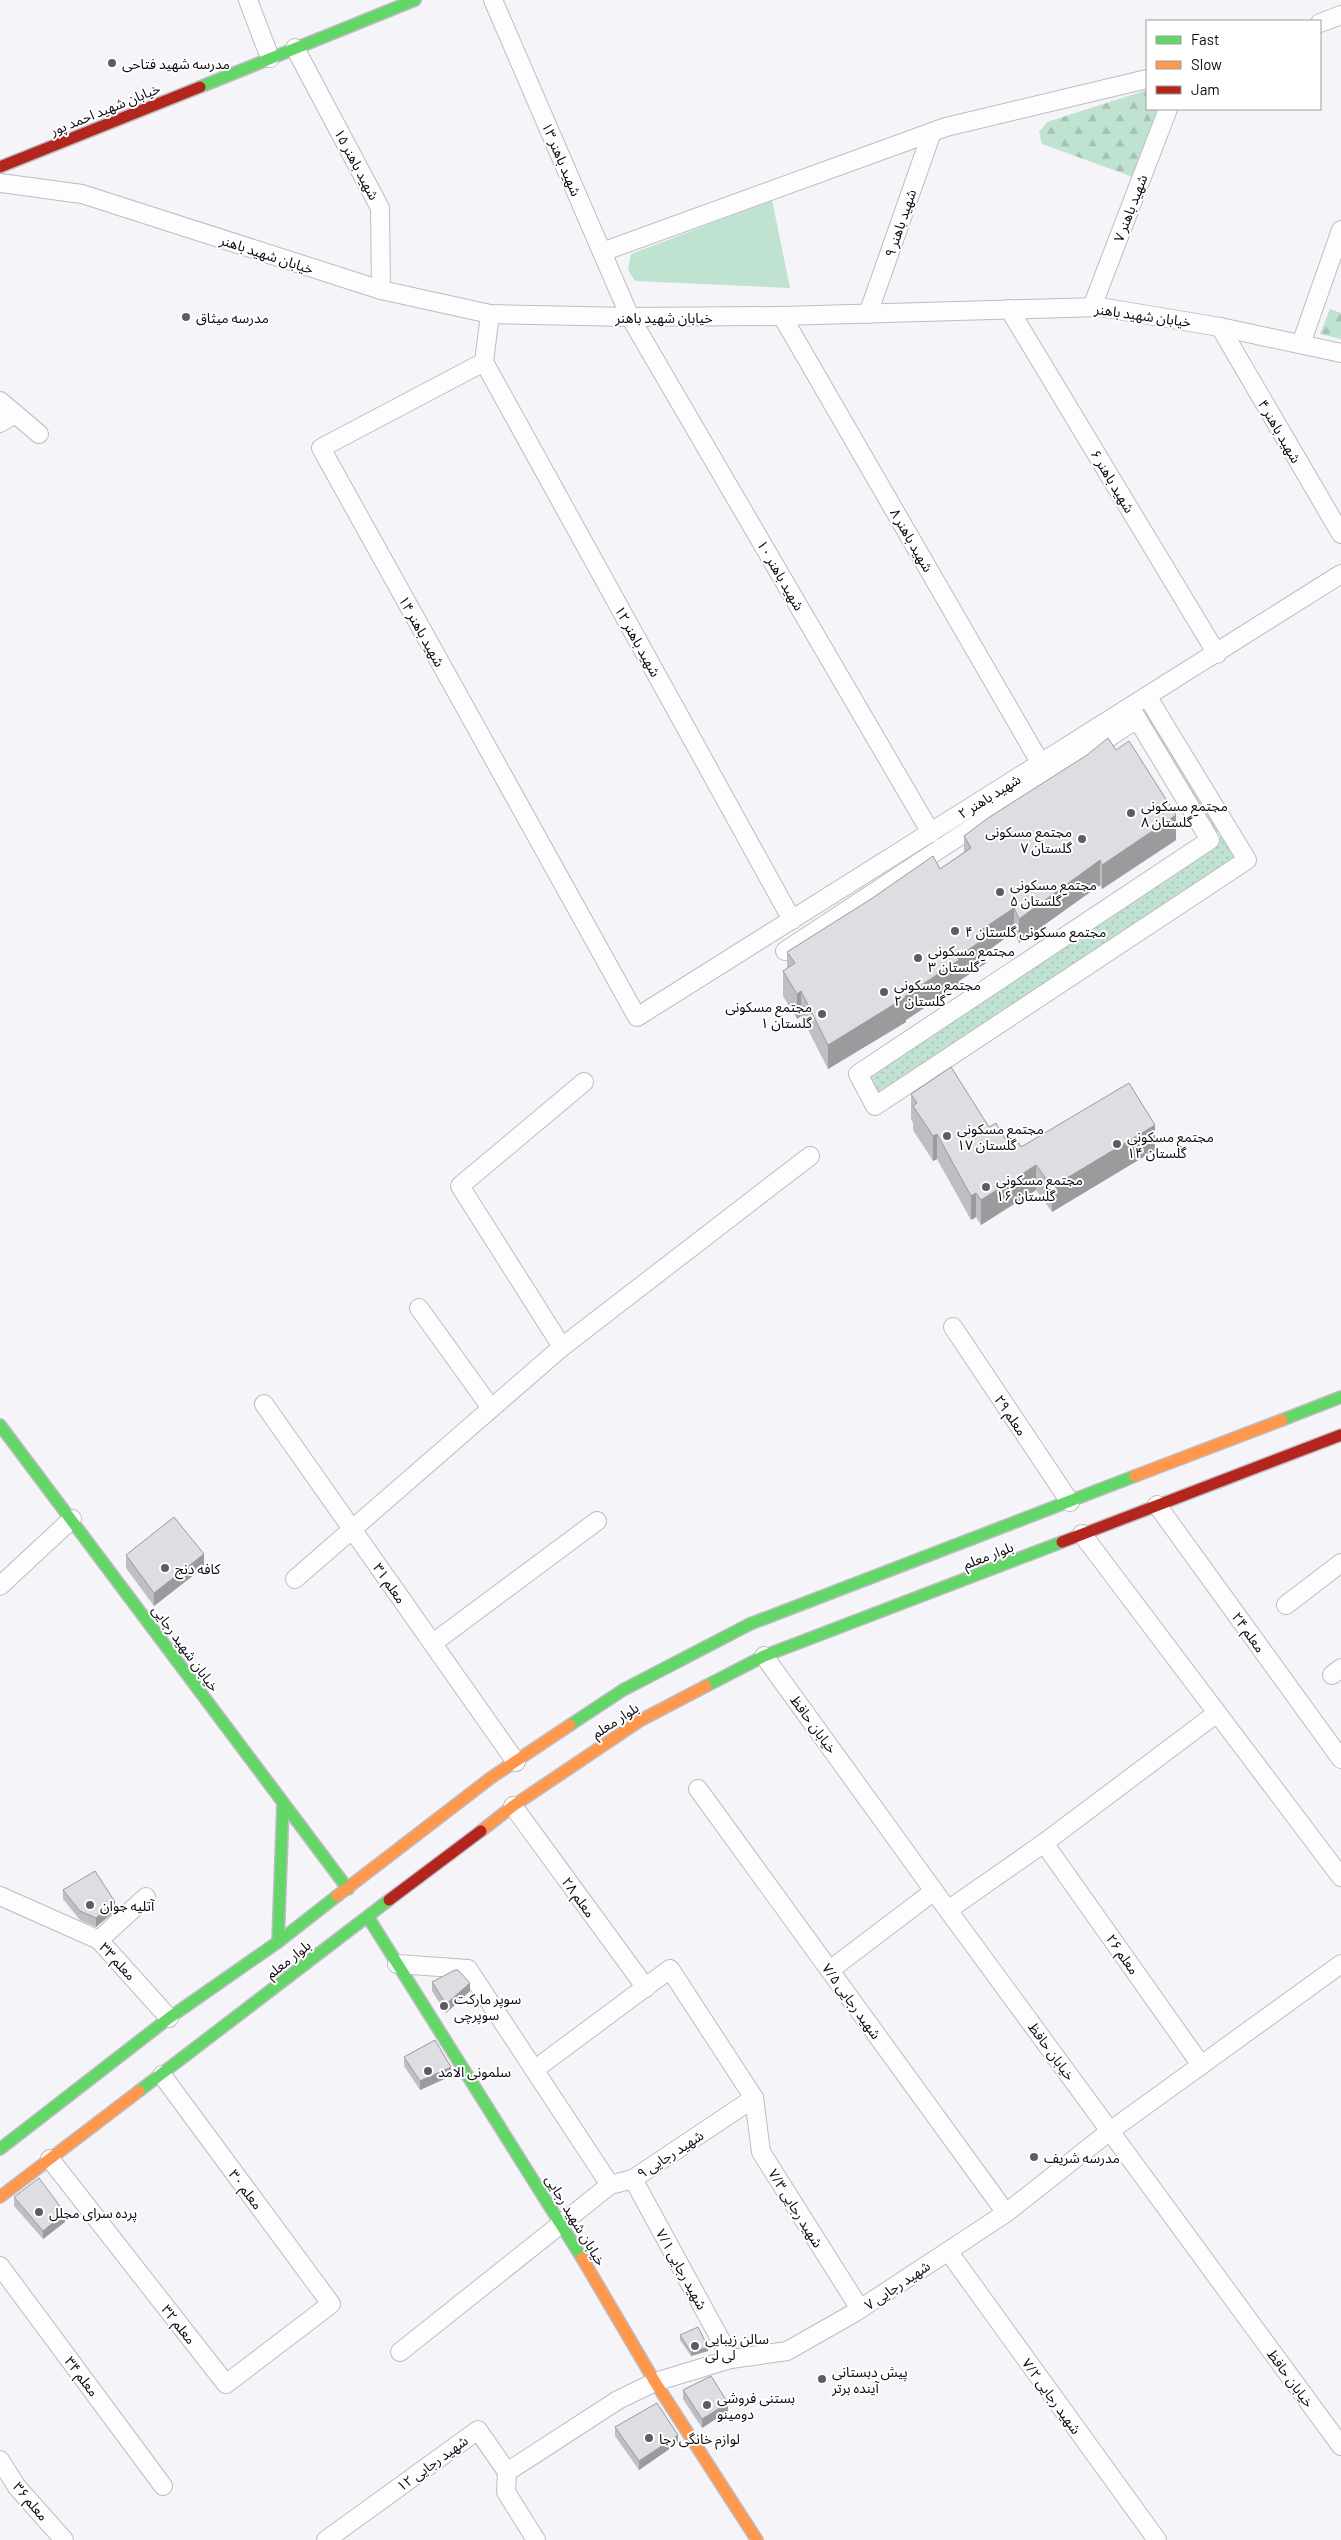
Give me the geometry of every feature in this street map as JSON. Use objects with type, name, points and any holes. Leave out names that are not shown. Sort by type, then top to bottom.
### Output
[{"type":"main road","name":"خیابان شهید احمد پور","points":[[0,166],[415,0]]},
{"type":"main road","name":"بلوار معلم","points":[[0,2149],[169,2018],[350,1892],[516,1762],[623,1690],[750,1624],[1070,1502],[1248,1438],[1341,1397]]},
{"type":"main road","name":"خیابان شهید رجایی","points":[[0,1425],[72,1519],[282,1804],[350,1892]]},
{"type":"main road","name":"بلوار معلم","points":[[0,2197],[162,2075],[365,1913],[513,1806],[641,1720],[764,1656],[1157,1505],[1258,1461],[1341,1434]]},
{"type":"main road","points":[[278,1942],[282,1804]]},
{"type":"main road","name":"خیابان شهید رجایی","points":[[365,1913],[560,2222],[655,2382],[757,2540]]},
{"type":"street","points":[[248,0],[270,58]]},
{"type":"street","name":"شهید باهنر ۱۳","points":[[493,0],[630,317]]},
{"type":"street","points":[[1321,23],[1341,15]]},
{"type":"street","name":"شهید باهنر ۱۵","points":[[295,48],[380,208],[380,290]]},
{"type":"street","points":[[602,252],[932,132],[1146,79]]},
{"type":"street","name":"شهید باهنر ۷","points":[[1092,307],[1168,110]]},
{"type":"street","name":"شهید باهنر ۹","points":[[868,314],[932,132]]},
{"type":"street","name":"خیابان شهید باهنر","points":[[0,183],[82,194],[380,290],[490,314],[630,317],[782,316],[1092,307],[1220,327],[1341,353]]},
{"type":"street","points":[[1300,344],[1341,230]]},
{"type":"street","name":"شهید باهنر ۶","points":[[1009,309],[1216,654]]},
{"type":"street","points":[[484,362],[490,314]]},
{"type":"street","name":"شهید باهنر ۸","points":[[782,316],[1042,764]]},
{"type":"street","name":"شهید باهنر ۱۰","points":[[630,317],[931,833]]},
{"type":"street","name":"شهید باهنر ۴","points":[[1220,327],[1341,534]]},
{"type":"street","name":"شهید باهنر ۱۲","points":[[484,362],[792,920]]},
{"type":"street","name":"شهید باهنر ۱۴","points":[[484,362],[321,448],[636,1017]]},
{"type":"street","points":[[0,401],[40,434]]},
{"type":"street","points":[[0,423],[15,414]]},
{"type":"street","name":"شهید باهنر ۲","points":[[636,1017],[1042,764],[1133,713],[1147,696],[1341,574]]},
{"type":"street","points":[[1147,696],[1248,860],[875,1106],[858,1074],[1228,828]]},
{"type":"street","points":[[785,951],[1133,713],[1210,840]]},
{"type":"street","points":[[562,1347],[460,1186],[584,1082]]},
{"type":"street","points":[[295,1578],[562,1347],[810,1156]]},
{"type":"street","points":[[419,1308],[491,1408]]},
{"type":"street","name":"معلم ۲۹","points":[[953,1327],[1070,1502]]},
{"type":"street","name":"معلم ۳۱","points":[[264,1404],[516,1762]]},
{"type":"street","name":"معلم ۲۴","points":[[1157,1505],[1341,1759]]},
{"type":"street","points":[[0,1586],[72,1519]]},
{"type":"street","points":[[433,1643],[597,1521]]},
{"type":"street","points":[[1082,1534],[1341,1877]]},
{"type":"street","points":[[1286,1604],[1341,1563]]},
{"type":"street","name":"خیابان حافظ","points":[[764,1656],[1341,2446]]},
{"type":"street","points":[[948,1910],[1044,1843],[1217,1713]]},
{"type":"street","name":"شهید رجایی ۷/۵","points":[[698,1789],[1006,2212]]},
{"type":"street","name":"معلم ۲۸","points":[[513,1806],[646,1988]]},
{"type":"street","name":"معلم ۲۶","points":[[1044,1843],[1201,2065]]},
{"type":"street","points":[[830,1970],[934,1891]]},
{"type":"street","name":"معلم ۳۳","points":[[0,1896],[99,1940],[169,2018]]},
{"type":"street","points":[[99,1940],[146,1897]]},
{"type":"street","points":[[397,1964],[468,1969],[610,2185]]},
{"type":"street","name":"شهید رجایی ۷","points":[[655,2382],[731,2359],[786,2351],[860,2309],[1006,2212],[1110,2131],[1341,1964]]},
{"type":"street","points":[[534,2070],[670,1969],[754,2098]]},
{"type":"street","name":"معلم ۳۰","points":[[162,2075],[331,2304]]},
{"type":"street","name":"شهید رجایی ۹","points":[[400,2352],[560,2222],[610,2185],[632,2179],[754,2098]]},
{"type":"street","name":"شهید رجایی ۷/۳","points":[[754,2098],[761,2152],[860,2309]]},
{"type":"street","name":"معلم ۳۲","points":[[50,2159],[226,2384],[331,2304]]},
{"type":"street","name":"شهید رجایی ۷/۱","points":[[632,2179],[731,2359]]},
{"type":"street","name":"شهید رجایی ۷/۲","points":[[948,2251],[1157,2540]]},
{"type":"street","name":"معلم ۳۴","points":[[0,2266],[163,2486]]},
{"type":"street","points":[[536,2540],[506,2492],[507,2472],[618,2400],[655,2382]]},
{"type":"street","name":"شهید رجایی ۱۲","points":[[326,2540],[478,2430],[507,2472]]},
{"type":"street","name":"معلم ۳۶","points":[[0,2460],[17,2488],[64,2540]]},
{"type":"green space","points":[[1146,90],[1146,110],[1158,110],[1133,177],[1042,144],[1039,132],[1047,122]]},
{"type":"green space","points":[[772,200],[790,288],[635,281],[628,270],[631,254]]},
{"type":"green space","points":[[1330,309],[1341,313],[1341,339],[1320,334]]},
{"type":"green space","points":[[1150,707],[1225,828],[1210,836],[1138,715]]},
{"type":"green space","points":[[1227,832],[1244,859],[876,1101],[861,1075]]},
{"type":"building","points":[[1108,738],[1116,750],[1129,741],[1176,815],[1102,865],[1100,860],[1019,919],[1014,908],[981,930],[986,938],[957,957],[959,960],[906,997],[828,1045],[801,991],[797,994],[783,971],[795,963],[787,952],[871,899],[933,856],[940,869],[971,848],[964,836],[988,818],[1087,755]]},
{"type":"building","points":[[951,1067],[989,1127],[996,1123],[1005,1139],[1013,1132],[1021,1147],[1129,1083],[1155,1125],[1052,1187],[1036,1165],[981,1200],[976,1193],[971,1196],[937,1134],[933,1136],[913,1106],[917,1103],[911,1094]]},
{"type":"building","name":"کافه دنج","points":[[174,1517],[204,1554],[154,1593],[126,1555]]},
{"type":"building","name":"آتلیه جوان","points":[[95,1871],[115,1902],[96,1918],[80,1911],[63,1890]]},
{"type":"building","points":[[458,1970],[470,1983],[446,2004],[432,1982]]},
{"type":"building","name":"سلمونی الامد","points":[[435,2040],[451,2067],[420,2081],[404,2057]]},
{"type":"building","name":"پرده سرای مجلل","points":[[39,2178],[65,2213],[43,2231],[14,2197]]},
{"type":"building","name":"سالن زیبایی لی لی","points":[[698,2327],[708,2347],[691,2352],[680,2335]]},
{"type":"building","name":"بستنی فروشی دومینو","points":[[711,2376],[728,2403],[702,2419],[683,2390]]},
{"type":"building","name":"لوازم خانگی رجا","points":[[657,2403],[678,2435],[639,2461],[615,2427]]},
{"type":"traffic: fast","points":[[200,87],[415,0]]},
{"type":"traffic: fast","points":[[1282,1420],[1341,1397]]},
{"type":"traffic: fast","points":[[0,1425],[348,1889]]},
{"type":"traffic: fast","points":[[570,1725],[623,1690],[750,1624],[1135,1476]]},
{"type":"traffic: fast","points":[[706,1686],[764,1656],[1062,1542]]},
{"type":"traffic: fast","points":[[278,1942],[283,1804]]},
{"type":"traffic: fast","points":[[0,2149],[169,2018],[278,1942],[337,1896]]},
{"type":"traffic: fast","points":[[139,2091],[389,1900]]},
{"type":"traffic: fast","points":[[368,1917],[582,2258]]},
{"type":"traffic: slow","points":[[1135,1476],[1282,1420]]},
{"type":"traffic: slow","points":[[481,1831],[513,1806],[641,1720],[706,1686]]},
{"type":"traffic: slow","points":[[337,1896],[492,1777],[570,1725]]},
{"type":"traffic: slow","points":[[0,2197],[139,2091]]},
{"type":"traffic: slow","points":[[582,2258],[655,2382],[757,2540]]},
{"type":"traffic: jam","points":[[0,167],[200,87]]},
{"type":"traffic: jam","points":[[1062,1542],[1341,1435]]},
{"type":"traffic: jam","points":[[389,1900],[481,1831]]},
{"type":"place","name":"مدرسه شهید فتاحی","points":[[112,63]]},
{"type":"place","name":"مدرسه میثاق","points":[[186,317]]},
{"type":"place","name":"مجتمع مسکونی گلستان ۸","points":[[1131,813]]},
{"type":"place","name":"مجتمع مسکونی گلستان ۷","points":[[1082,839]]},
{"type":"place","name":"مجتمع مسکونی گلستان ۵","points":[[1000,892]]},
{"type":"place","name":"مجتمع مسکونی گلستان ۴","points":[[955,931]]},
{"type":"place","name":"مجتمع مسکونی گلستان ۳","points":[[918,958]]},
{"type":"place","name":"مجتمع مسکونی گلستان ۲","points":[[884,992]]},
{"type":"place","name":"مجتمع مسکونی گلستان ۱","points":[[822,1014]]},
{"type":"place","name":"مجتمع مسکونی گلستان ۱۷","points":[[947,1136]]},
{"type":"place","name":"مجتمع مسکونی گلستان ۱۴","points":[[1117,1144]]},
{"type":"place","name":"مجتمع مسکونی گلستان ۱۶","points":[[986,1187]]},
{"type":"place","name":"کافه دنج","points":[[165,1568]]},
{"type":"place","name":"آتلیه جوان","points":[[90,1905]]},
{"type":"place","name":"سوپر مارکت سوپرچی","points":[[444,2006]]},
{"type":"place","name":"سلمونی الامد","points":[[428,2071]]},
{"type":"place","name":"مدرسه شریف","points":[[1034,2157]]},
{"type":"place","name":"پرده سرای مجلل","points":[[39,2212]]},
{"type":"place","name":"سالن زیبایی لی لی","points":[[695,2346]]},
{"type":"place","name":"پیش دبستانی آینده برتر","points":[[822,2379]]},
{"type":"place","name":"بستنی فروشی دومینو","points":[[707,2405]]},
{"type":"place","name":"لوازم خانگی رجا","points":[[649,2438]]}]
